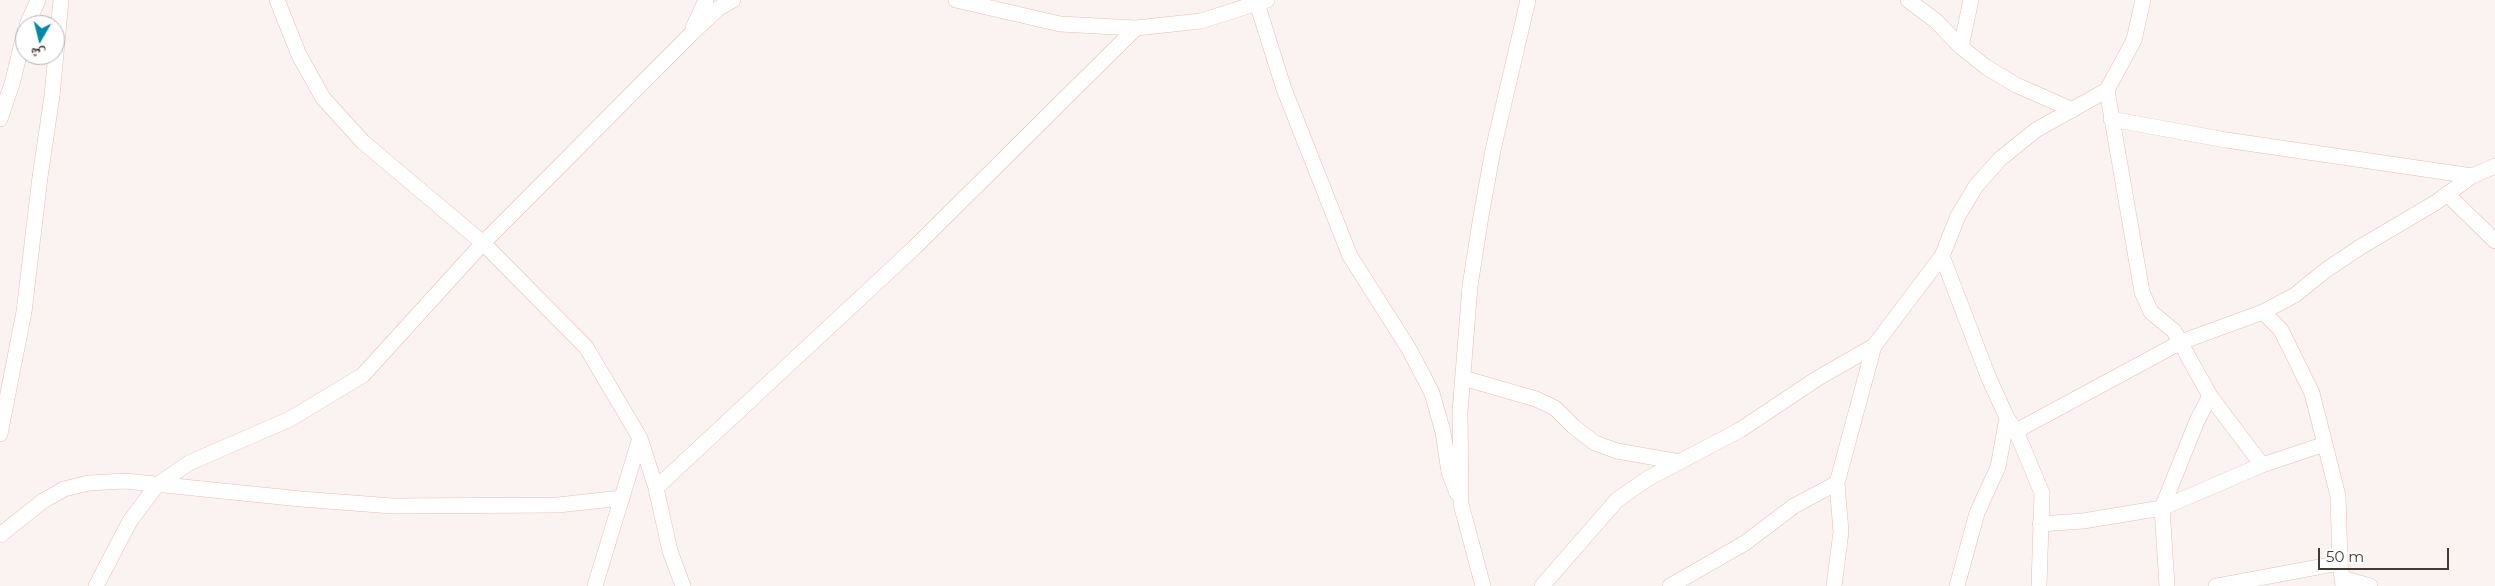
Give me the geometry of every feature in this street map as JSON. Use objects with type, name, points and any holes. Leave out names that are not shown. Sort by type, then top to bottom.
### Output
[{"type":"street","points":[[31,15],[38,0]]},
{"type":"street","points":[[0,434],[24,312],[40,176],[52,96],[61,0]]},
{"type":"street","points":[[277,0],[299,55],[323,98],[363,142],[483,243],[586,347],[640,438],[656,488],[670,551],[683,586]]},
{"type":"street","points":[[691,34],[706,0]]},
{"type":"street","points":[[96,586],[130,521],[157,485],[189,463],[290,419],[363,375],[483,243],[691,34],[719,8],[733,0]]},
{"type":"street","points":[[956,0],[1060,24],[1136,28],[1201,21],[1260,1],[1284,89],[1350,256],[1409,349],[1432,393],[1443,432],[1449,472],[1461,504],[1483,586]]},
{"type":"street","points":[[1461,504],[1460,412],[1470,286],[1493,150],[1528,0]]},
{"type":"street","points":[[1908,0],[1936,21],[1986,67],[2016,85],[2073,110]]},
{"type":"street","points":[[1961,46],[1970,0]]},
{"type":"street","points":[[1834,586],[1841,532],[1837,483],[1874,346],[1942,256],[1958,216],[1971,194],[2000,159],[2036,130],[2107,90],[2134,40],[2143,0]]},
{"type":"street","points":[[656,488],[914,248],[1136,28]]},
{"type":"street","points":[[0,119],[17,65]]},
{"type":"street","points":[[2107,90],[2142,292],[2151,312],[2174,331],[2210,396],[2262,465]]},
{"type":"street","points":[[2112,119],[2226,140],[2472,176]]},
{"type":"street","points":[[1957,586],[1977,513],[1998,467],[2012,424],[2180,342],[2263,312],[2296,295],[2326,270],[2447,194],[2472,176],[2495,166]]},
{"type":"street","points":[[2447,194],[2495,241]]},
{"type":"street","points":[[1942,256],[1988,376],[2012,424],[2042,493],[2038,586]]},
{"type":"street","points":[[2263,312],[2281,330],[2312,393],[2338,496],[2342,575]]},
{"type":"street","points":[[1542,586],[1617,500],[1647,479],[1740,430],[1818,378],[1874,346]]},
{"type":"street","points":[[1463,378],[1536,399],[1555,408],[1595,443],[1643,457],[1680,462]]},
{"type":"street","points":[[2167,586],[2162,508],[2197,421],[2210,396]]},
{"type":"street","points":[[594,586],[640,438]]},
{"type":"street","points":[[2040,524],[2083,521],[2162,508],[2262,465],[2325,444]]},
{"type":"street","points":[[0,535],[43,502],[64,490],[89,484],[125,481],[300,499],[392,506],[558,505],[622,498]]},
{"type":"street","points":[[1670,586],[1745,543],[1794,506],[1837,483]]},
{"type":"street","points":[[2216,586],[2342,575],[2370,586]]}]
